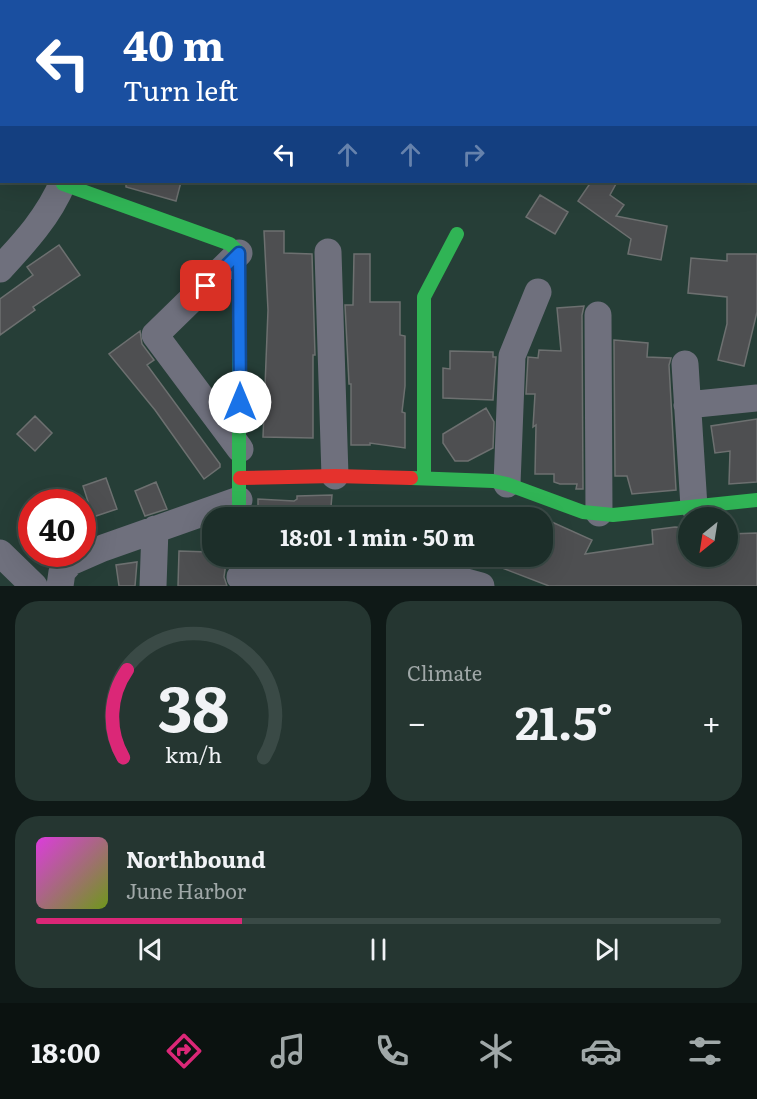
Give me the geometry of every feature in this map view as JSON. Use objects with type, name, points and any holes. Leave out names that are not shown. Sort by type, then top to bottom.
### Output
[{"type":"street","points":[[0,269],[50,210],[63,183]]},
{"type":"street","points":[[66,183],[230,244],[239,253],[239,498]]},
{"type":"street","points":[[424,478],[424,297],[457,234]]},
{"type":"street","points":[[328,252],[335,476]]},
{"type":"street","points":[[239,253],[155,335],[240,449]]},
{"type":"street","points":[[507,484],[512,357],[538,292]]},
{"type":"street","points":[[598,315],[599,513]]},
{"type":"street","points":[[685,364],[694,507],[757,500]]},
{"type":"street","points":[[687,405],[757,398]]},
{"type":"street","points":[[60,586],[62,572],[71,562],[239,498],[335,476],[493,481],[583,512],[613,515],[678,509]]},
{"type":"street","points":[[153,586],[155,529]]},
{"type":"street","points":[[0,553],[34,586]]},
{"type":"street","points":[[240,573],[466,584]]},
{"type":"building","points":[[126,183],[181,183],[176,201],[126,187]]},
{"type":"building","points":[[590,183],[616,183],[610,195],[624,205],[616,216],[667,226],[661,260],[628,254],[631,239],[578,201]]},
{"type":"building","points":[[540,195],[568,212],[555,234],[526,217]]},
{"type":"building","points":[[264,231],[284,231],[284,253],[312,254],[315,355],[313,355],[313,438],[263,437],[268,310]]},
{"type":"building","points":[[59,245],[80,275],[33,307],[35,310],[0,335],[0,299],[33,275],[27,267]]},
{"type":"building","points":[[354,254],[370,254],[370,302],[400,302],[400,335],[405,336],[405,386],[402,412],[405,413],[405,448],[370,443],[370,445],[351,445],[351,384],[349,384],[345,305],[353,305]]},
{"type":"building","points":[[727,254],[757,254],[757,312],[744,366],[718,360],[727,324],[727,297],[688,293],[691,258],[727,261]]},
{"type":"building","points":[[584,306],[582,315],[583,489],[576,489],[577,484],[554,482],[554,474],[535,474],[536,425],[533,427],[535,394],[526,394],[528,357],[538,358],[539,350],[561,351],[557,308]]},
{"type":"building","points":[[140,331],[142,344],[154,360],[147,365],[220,464],[220,467],[204,479],[155,410],[109,354]]},
{"type":"building","points":[[614,340],[648,343],[647,357],[671,358],[669,365],[676,490],[632,494],[627,476],[615,476]]},
{"type":"building","points":[[450,351],[493,352],[493,357],[496,357],[493,400],[443,398],[443,368],[450,369]]},
{"type":"building","points":[[486,408],[494,422],[493,448],[468,461],[455,461],[443,443],[443,434]]},
{"type":"building","points":[[35,416],[52,433],[35,451],[17,434]]},
{"type":"building","points":[[757,419],[757,482],[729,484],[730,451],[715,453],[711,426]]},
{"type":"building","points":[[106,478],[117,509],[96,516],[96,489],[84,489],[83,486]]},
{"type":"building","points":[[156,482],[167,509],[145,516],[135,491]]},
{"type":"building","points":[[332,495],[331,507],[258,507],[258,499],[294,501],[297,496]]},
{"type":"building","points":[[553,522],[592,540],[585,554],[653,544],[652,530],[678,527],[678,567],[738,567],[738,534],[757,533],[757,586],[549,586],[499,567],[553,567]]},
{"type":"building","points":[[179,551],[202,552],[202,567],[225,567],[224,577],[227,586],[178,586]]},
{"type":"building","points":[[137,562],[135,586],[119,586],[116,565]]},
{"type":"traffic: fast","points":[[63,184],[230,244],[239,253],[239,507]]},
{"type":"traffic: fast","points":[[424,478],[424,297],[457,234]]},
{"type":"traffic: fast","points":[[411,478],[493,481],[583,512],[613,515],[757,500]]},
{"type":"traffic: jam","points":[[240,478],[335,476],[411,478]]},
{"type":"route","points":[[206,286],[239,253],[240,402]]}]
